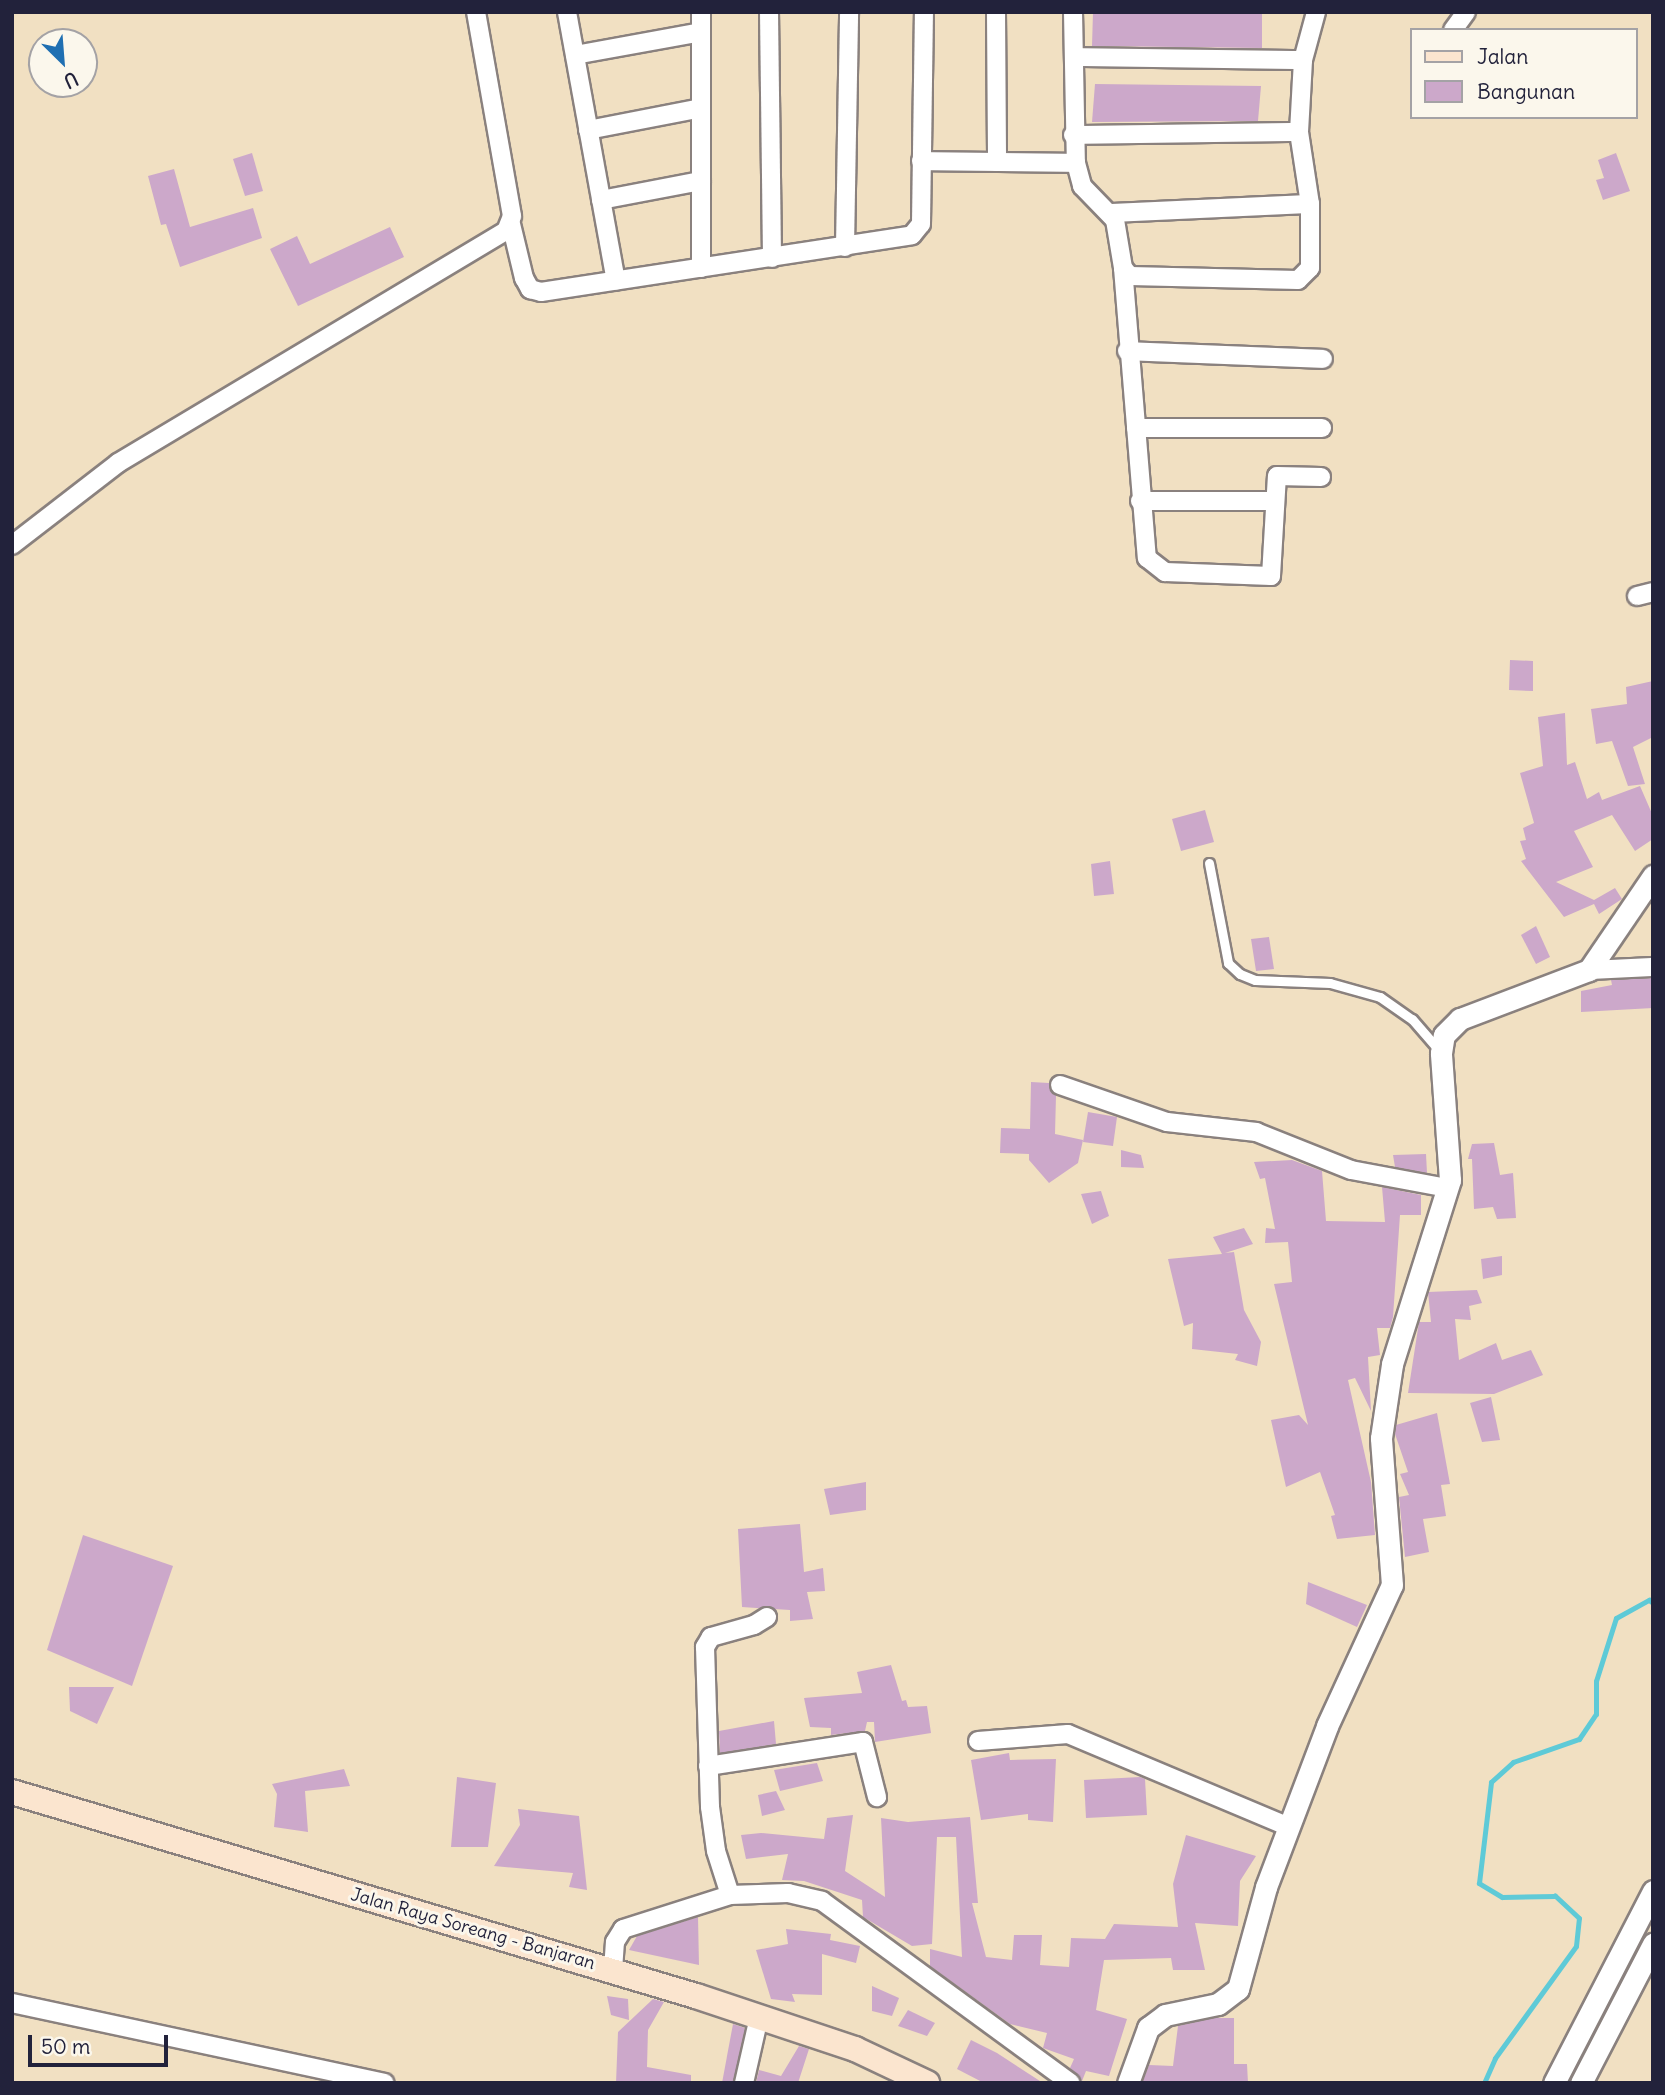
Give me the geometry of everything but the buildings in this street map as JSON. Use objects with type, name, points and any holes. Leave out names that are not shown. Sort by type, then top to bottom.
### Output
[{"type":"main road","name":"Jalan Raya Soreang - Banjaran","points":[[12,1792],[613,1970],[855,2049],[927,2083]]},
{"type":"street","points":[[475,12],[502,143],[509,228],[530,289],[541,292],[912,235],[921,224],[924,12]]},
{"type":"street","points":[[567,12],[616,281]]},
{"type":"street","points":[[701,12],[702,268]]},
{"type":"street","points":[[769,12],[772,258]]},
{"type":"street","points":[[845,247],[849,12]]},
{"type":"street","points":[[996,12],[997,162]]},
{"type":"street","points":[[1073,12],[1073,135],[1076,163],[1082,186],[1110,213],[1118,229],[1147,558],[1157,568],[1166,572],[1261,578],[1271,576],[1274,567],[1274,501],[1277,476],[1321,477]]},
{"type":"street","points":[[1123,268],[1138,278],[1298,280],[1310,268],[1310,204],[1299,132],[1303,60],[1316,12]]},
{"type":"street","points":[[1454,28],[1466,12]]},
{"type":"street","points":[[575,55],[701,32]]},
{"type":"street","points":[[1074,57],[1303,60]]},
{"type":"street","points":[[588,130],[701,108]]},
{"type":"street","points":[[1073,135],[1299,132]]},
{"type":"street","points":[[921,161],[1076,163]]},
{"type":"street","points":[[601,200],[702,181]]},
{"type":"street","points":[[1110,213],[1310,204]]},
{"type":"street","points":[[12,545],[117,463],[509,228]]},
{"type":"street","points":[[1127,351],[1324,359]]},
{"type":"street","points":[[1136,428],[1322,428]]},
{"type":"street","points":[[1140,501],[1274,501]]},
{"type":"street","points":[[1588,970],[1653,876]]},
{"type":"street","points":[[1128,2083],[1148,2028],[1165,2015],[1218,2004],[1238,1989],[1266,1886],[1327,1726],[1394,1578],[1381,1438],[1392,1364],[1447,1188],[1452,1162],[1441,1054],[1444,1035],[1460,1019],[1588,970],[1653,967]]},
{"type":"street","points":[[1060,1085],[1167,1122],[1256,1132],[1351,1170],[1447,1188]]},
{"type":"street","points":[[730,1895],[716,1851],[708,1766],[704,1666],[707,1641],[767,1617]]},
{"type":"street","points":[[978,1741],[1068,1734],[1289,1827]]},
{"type":"street","points":[[708,1766],[863,1742],[877,1797]]},
{"type":"street","points":[[1554,2083],[1653,1891]]},
{"type":"street","points":[[613,1970],[615,1942],[623,1929],[730,1895],[788,1894],[822,1901],[1071,2083]]},
{"type":"street","points":[[1581,2083],[1653,1944]]},
{"type":"street","points":[[12,2003],[385,2083]]},
{"type":"street","points":[[744,2083],[759,2017]]},
{"type":"lane","points":[[1209,863],[1228,963],[1240,974],[1255,980],[1331,983],[1380,997],[1412,1019],[1441,1054]]},
{"type":"waterway","points":[[1484,2083],[1495,2058],[1576,1946],[1579,1918],[1555,1896],[1502,1897],[1479,1883],[1491,1782],[1513,1762],[1579,1739],[1596,1714],[1596,1681],[1616,1618],[1649,1600],[1653,1603]]}]
